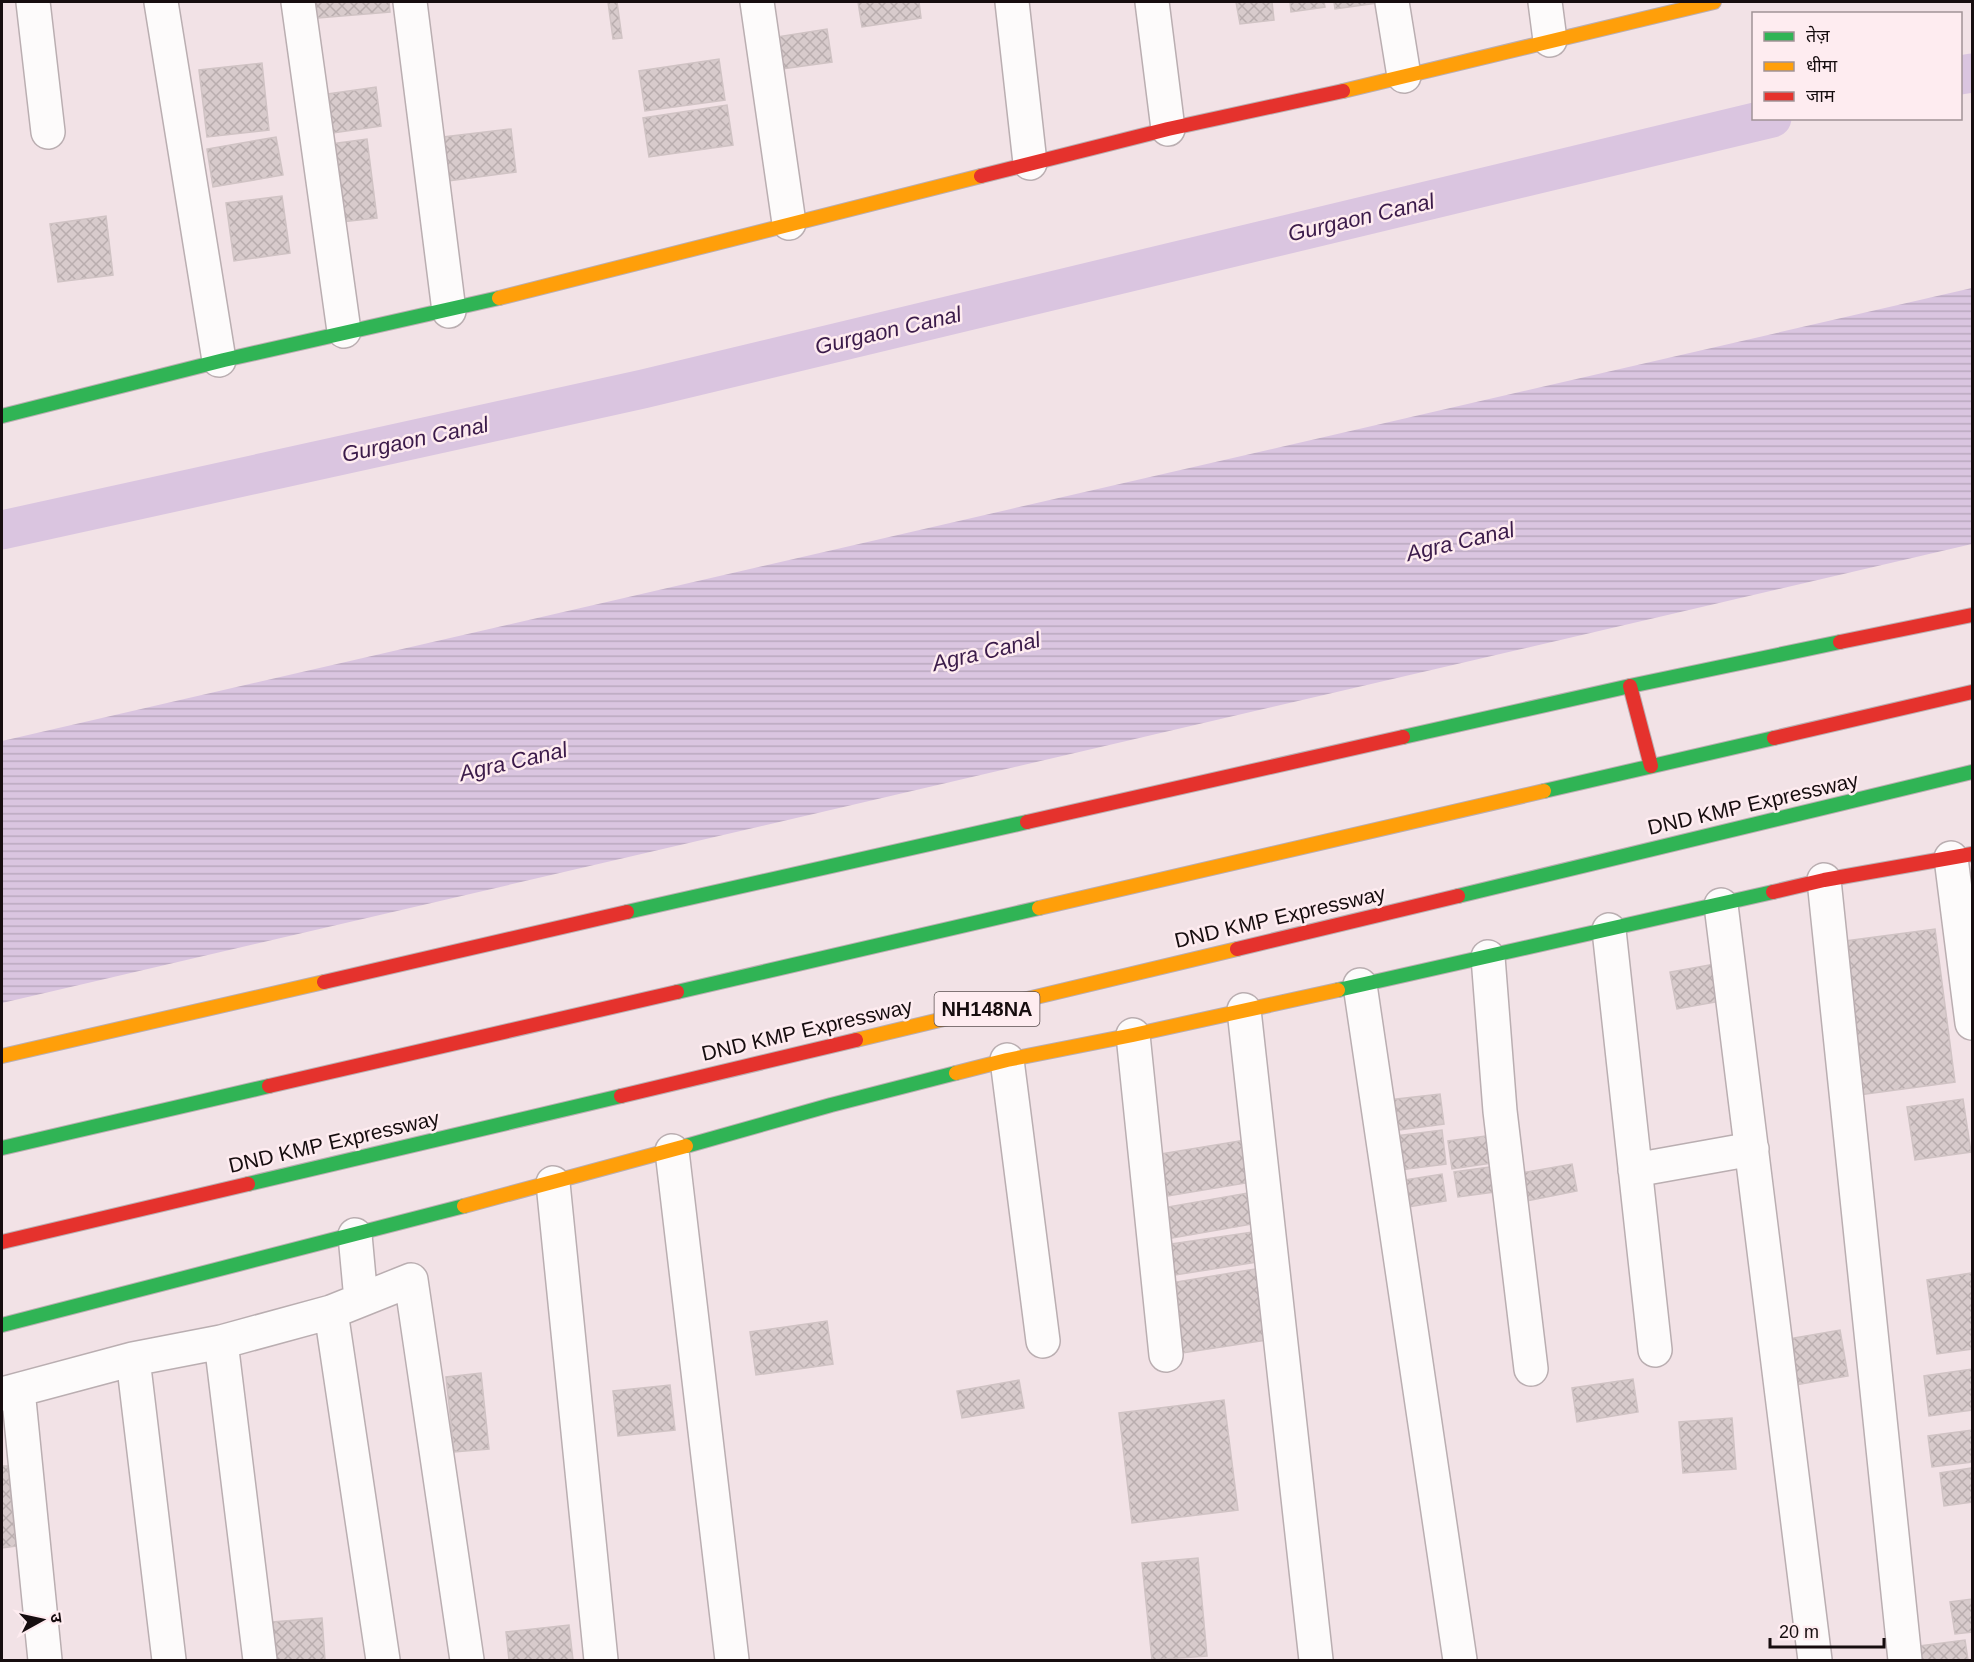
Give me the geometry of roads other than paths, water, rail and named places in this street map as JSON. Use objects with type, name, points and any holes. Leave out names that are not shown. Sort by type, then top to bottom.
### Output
[{"type":"main road","points":[[2,416],[219,360],[344,331],[449,311],[789,223],[1168,129],[1293,103],[1714,2]]},
{"type":"main road","points":[[2,1056],[525,935],[1630,686],[1972,615]]},
{"type":"main road","points":[[1630,686],[1651,766]]},
{"type":"main road","points":[[2,1148],[1972,692]]},
{"type":"main road","name":"DND KMP Expressway","points":[[2,1242],[955,1017],[1972,772]]},
{"type":"main road","points":[[2,1325],[553,1183],[831,1105],[1007,1060],[1134,1035],[1721,905],[1824,880],[1962,856]]},
{"type":"street","points":[[33,2],[48,132]]},
{"type":"street","points":[[161,2],[219,360]]},
{"type":"street","points":[[298,2],[344,331]]},
{"type":"street","points":[[410,2],[449,311]]},
{"type":"street","points":[[757,2],[789,223]]},
{"type":"street","points":[[1012,2],[1030,163]]},
{"type":"street","points":[[1152,2],[1168,129]]},
{"type":"street","points":[[1392,2],[1404,76]]},
{"type":"street","points":[[1545,2],[1550,40]]},
{"type":"street","points":[[1962,856],[1972,1023]]},
{"type":"street","points":[[1824,880],[1905,1660]]},
{"type":"street","points":[[1721,905],[1815,1660]]},
{"type":"street","points":[[1608,930],[1655,1350]]},
{"type":"street","points":[[1488,957],[1500,1111],[1531,1369]]},
{"type":"street","points":[[1360,985],[1460,1660]]},
{"type":"street","points":[[1244,1010],[1316,1660]]},
{"type":"street","points":[[1134,1035],[1166,1355]]},
{"type":"street","points":[[1007,1060],[1043,1341]]},
{"type":"street","points":[[1635,1170],[1752,1149]]},
{"type":"street","points":[[672,1150],[732,1660]]},
{"type":"street","points":[[553,1183],[601,1660]]},
{"type":"street","points":[[355,1235],[346,1306],[383,1660]]},
{"type":"street","points":[[45,1660],[10,1392],[132,1359],[221,1342],[346,1306],[411,1280],[467,1660]]},
{"type":"street","points":[[221,1342],[260,1660]]},
{"type":"street","points":[[132,1359],[169,1660]]},
{"type":"water","name":"Agra Canal","points":[[1972,288],[1972,544],[2,1003],[2,741]]},
{"type":"waterway","name":"Gurgaon Canal","points":[[1962,75],[1972,73]]},
{"type":"waterway","name":"Gurgaon Canal","points":[[2,530],[643,389],[1764,120]]}]
